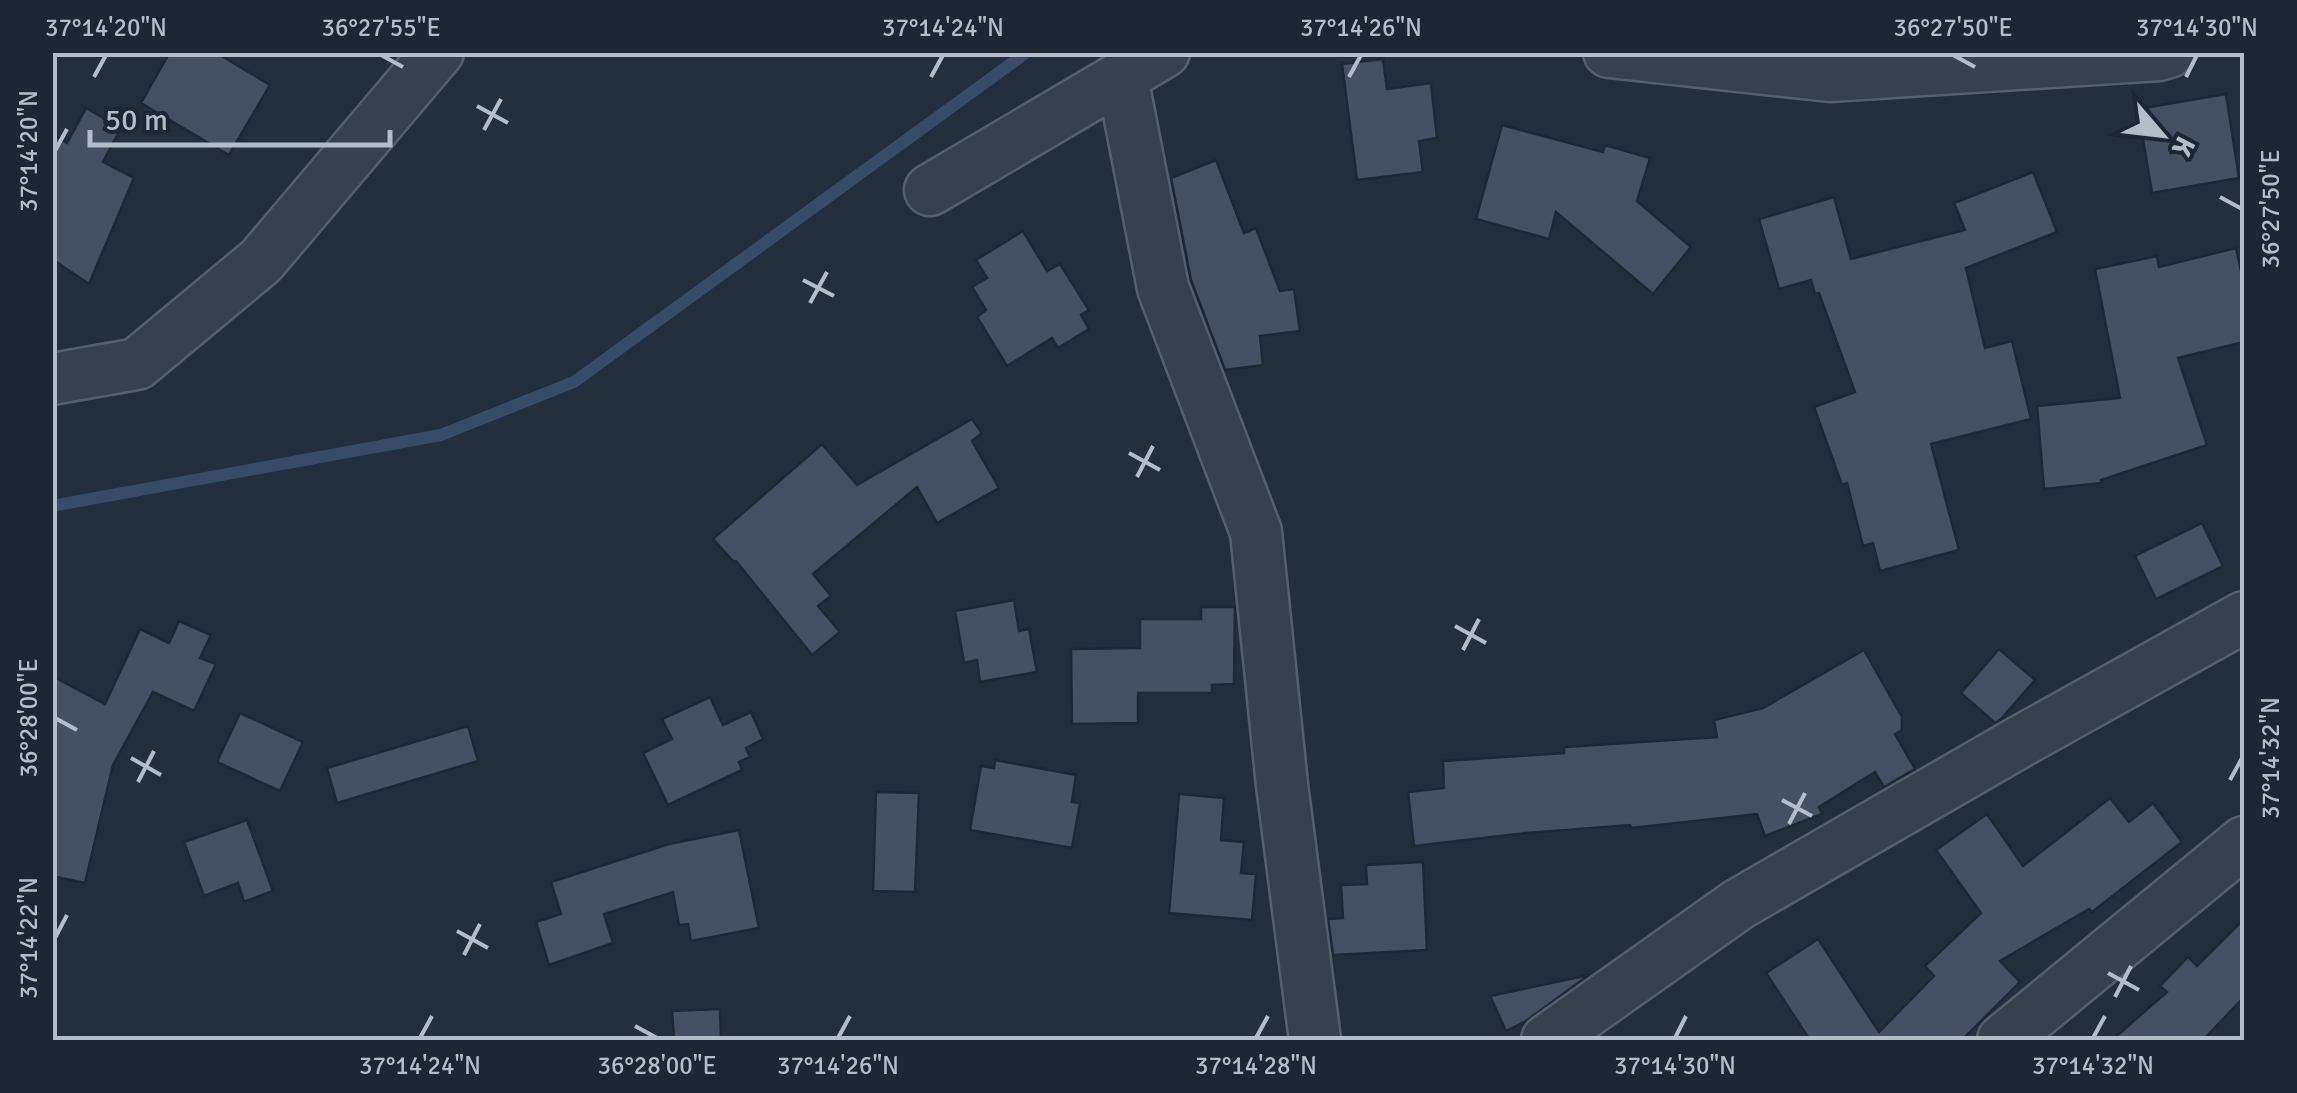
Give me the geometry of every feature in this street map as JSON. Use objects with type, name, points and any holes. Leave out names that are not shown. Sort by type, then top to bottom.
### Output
[{"type":"street","points":[[52,378],[137,364],[261,261],[438,52]]},
{"type":"street","points":[[930,190],[1164,52]]},
{"type":"street","points":[[1609,52],[1830,76],[2169,52]]},
{"type":"street","points":[[1122,77],[1163,288],[1256,532],[1282,785],[1315,1040]]},
{"type":"street","points":[[1548,1040],[1739,904],[2244,617]]},
{"type":"street","points":[[2003,1040],[2244,842]]},
{"type":"building","points":[[170,52],[215,52],[270,85],[229,155],[141,103]]},
{"type":"building","points":[[1383,59],[1387,89],[1431,83],[1437,138],[1419,141],[1423,172],[1357,180],[1342,64]]},
{"type":"building","points":[[2226,94],[2239,178],[2152,193],[2138,109]]},
{"type":"building","points":[[86,108],[121,128],[103,162],[134,178],[89,284],[52,259],[52,134],[67,143]]},
{"type":"building","points":[[1502,125],[1603,152],[1605,145],[1650,158],[1637,201],[1691,247],[1653,294],[1556,212],[1549,239],[1476,219]]},
{"type":"building","points":[[1216,160],[1244,233],[1256,228],[1280,291],[1294,289],[1300,331],[1260,336],[1263,365],[1225,370],[1191,280],[1171,178]]},
{"type":"building","points":[[2033,172],[2057,232],[1966,268],[1985,348],[2012,341],[2031,419],[1931,444],[1959,550],[1880,571],[1873,543],[1863,546],[1847,483],[1842,485],[1814,407],[1855,392],[1819,293],[1815,294],[1811,280],[1779,289],[1759,219],[1834,197],[1851,259],[1965,230],[1954,203]]},
{"type":"building","points":[[1023,231],[1047,271],[1060,264],[1089,310],[1081,315],[1089,329],[1058,348],[1052,338],[1007,366],[977,317],[986,310],[972,287],[987,278],[976,260]]},
{"type":"building","points":[[2236,248],[2244,285],[2244,342],[2178,358],[2207,445],[2101,480],[2102,483],[2044,489],[2037,406],[2120,398],[2095,269],[2157,256],[2159,267]]},
{"type":"building","points":[[972,419],[982,433],[972,441],[999,488],[937,523],[917,487],[813,574],[831,596],[818,606],[840,632],[812,655],[736,561],[713,539],[822,444],[857,485]]},
{"type":"building","points":[[2202,523],[2223,566],[2156,599],[2135,556]]},
{"type":"building","points":[[1014,600],[1019,631],[1029,629],[1037,672],[980,682],[977,660],[964,663],[955,611]]},
{"type":"building","points":[[1201,607],[1235,607],[1234,684],[1212,685],[1212,693],[1138,693],[1138,723],[1072,724],[1071,649],[1140,648],[1140,619],[1201,619]]},
{"type":"building","points":[[179,621],[211,635],[200,658],[216,664],[194,711],[153,692],[113,765],[85,883],[52,876],[52,676],[105,704],[140,629],[169,643]]},
{"type":"building","points":[[1999,649],[2035,680],[1995,723],[1961,693]]},
{"type":"building","points":[[1864,650],[1902,717],[1902,730],[1895,734],[1915,769],[1884,787],[1875,772],[1819,807],[1822,814],[1765,836],[1757,814],[1414,846],[1408,792],[1444,788],[1443,761],[1564,753],[1564,747],[1717,737],[1714,720],[1763,708]]},
{"type":"building","points":[[710,697],[723,725],[751,712],[763,739],[746,748],[750,757],[739,762],[742,770],[668,805],[643,753],[672,739],[662,719]]},
{"type":"building","points":[[240,713],[303,742],[280,791],[217,762]]},
{"type":"building","points":[[468,726],[478,761],[337,803],[327,768]]},
{"type":"building","points":[[995,760],[1076,775],[1072,802],[1080,803],[1072,848],[970,830],[981,766],[994,768]]},
{"type":"building","points":[[876,792],[919,793],[915,892],[873,891]]},
{"type":"building","points":[[1179,794],[1224,798],[1221,840],[1244,842],[1241,873],[1256,874],[1252,920],[1169,913]]},
{"type":"building","points":[[2110,798],[2129,822],[2153,803],[2182,842],[2092,912],[2089,909],[2000,961],[2020,982],[1962,1040],[1810,1040],[1766,973],[1818,939],[1879,1032],[1934,976],[1925,966],[1981,913],[1936,850],[1987,814],[2023,866]]},
{"type":"building","points":[[247,820],[273,891],[244,902],[238,883],[204,896],[184,842]]},
{"type":"building","points":[[739,830],[759,928],[691,941],[688,924],[679,925],[673,892],[604,914],[613,943],[549,965],[536,922],[561,914],[551,882],[669,844]]},
{"type":"building","points":[[1423,862],[1427,950],[1333,955],[1328,919],[1343,918],[1341,885],[1367,884],[1366,865]]},
{"type":"building","points":[[2244,919],[2244,997],[2203,1040],[2112,1040],[2167,992],[2160,986],[2188,957],[2197,966]]},
{"type":"building","points":[[1589,975],[1506,1031],[1490,996]]},
{"type":"building","points":[[720,1009],[721,1040],[674,1040],[672,1011]]},
{"type":"waterway","points":[[52,506],[441,435],[574,382],[1027,52]]}]
